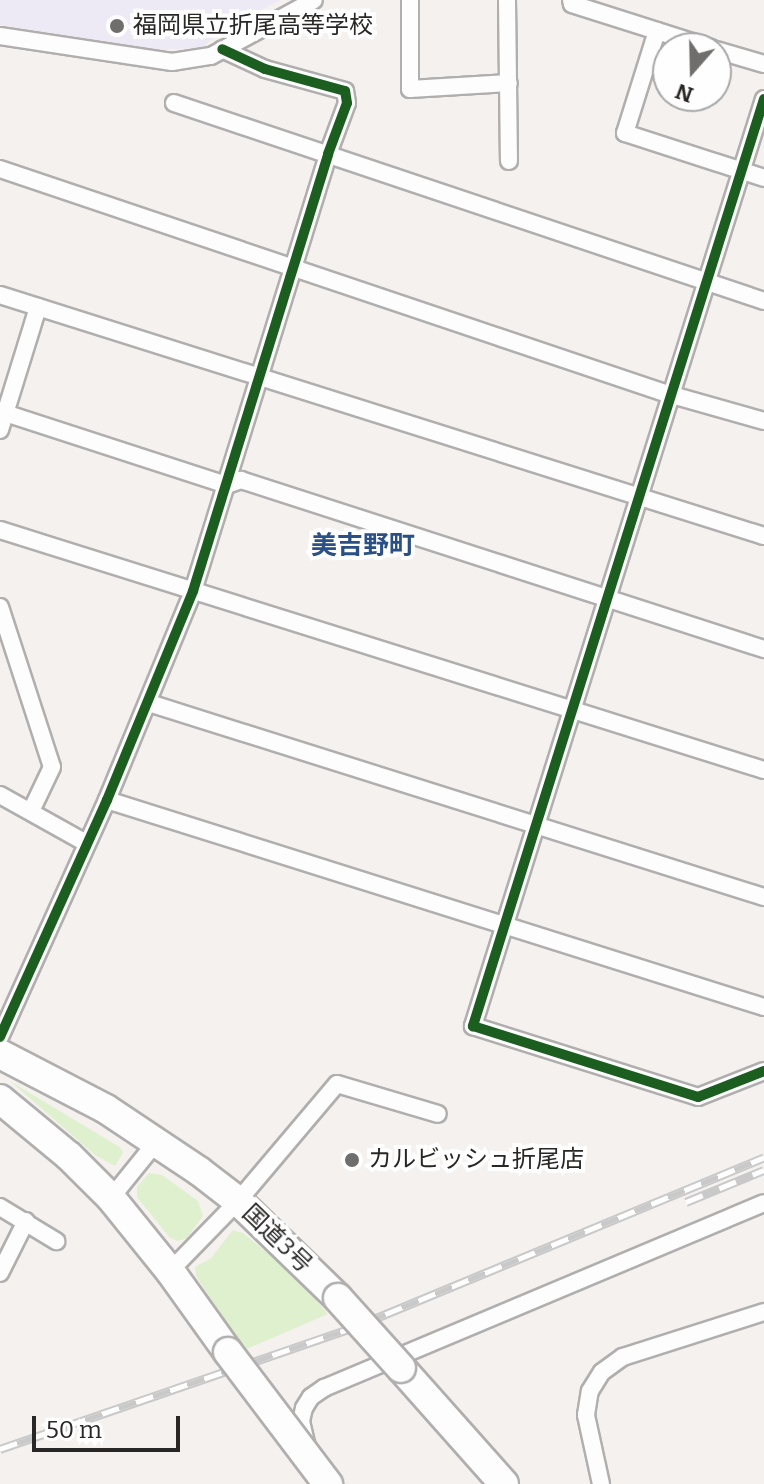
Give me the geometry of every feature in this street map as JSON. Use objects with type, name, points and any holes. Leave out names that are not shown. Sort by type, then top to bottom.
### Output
[{"type":"highway","name":"国道3号","points":[[0,1054],[51,1079],[157,1141],[238,1201],[338,1298],[504,1484]]},
{"type":"highway","points":[[0,1099],[69,1156],[111,1198],[170,1271],[328,1484]]},
{"type":"street","points":[[0,36],[172,62],[211,56],[314,0]]},
{"type":"street","points":[[410,0],[410,89],[509,83]]},
{"type":"street","points":[[507,0],[509,161]]},
{"type":"street","points":[[571,0],[572,4],[660,32]]},
{"type":"street","points":[[657,31],[625,133],[764,178]]},
{"type":"street","points":[[0,1037],[149,703],[193,591],[292,268],[347,103],[345,91],[265,69],[222,49]]},
{"type":"street","points":[[732,54],[764,64]]},
{"type":"street","points":[[764,99],[675,393],[473,1026],[698,1097],[764,1071]]},
{"type":"street","points":[[174,103],[764,301]]},
{"type":"street","points":[[0,169],[665,393],[675,393],[764,421]]},
{"type":"street","points":[[0,295],[764,536]]},
{"type":"street","points":[[0,430],[38,307]]},
{"type":"street","points":[[5,413],[227,485],[241,480],[764,649]]},
{"type":"street","points":[[0,530],[764,770]]},
{"type":"street","points":[[0,607],[52,767],[31,811]]},
{"type":"street","points":[[149,703],[764,897]]},
{"type":"street","points":[[0,795],[86,843]]},
{"type":"street","points":[[107,800],[764,1007]]},
{"type":"street","points":[[170,1271],[238,1201],[337,1084],[438,1114]]},
{"type":"street","points":[[111,1198],[157,1141]]},
{"type":"street","points":[[320,1484],[301,1421],[311,1397],[324,1388],[764,1203]]},
{"type":"street","points":[[0,1207],[56,1241]]},
{"type":"street","points":[[0,1273],[26,1221]]},
{"type":"street","points":[[601,1484],[586,1415],[590,1391],[602,1372],[623,1357],[764,1312]]},
{"type":"shaded area","name":"福岡県立折尾高等学校","points":[[0,0],[281,0],[228,27],[201,48],[156,50],[0,25]]},
{"type":"green space","points":[[10,1081],[121,1148],[123,1153],[115,1166],[95,1155]]},
{"type":"green space","points":[[149,1173],[162,1175],[198,1201],[203,1216],[187,1238],[178,1241],[170,1238],[137,1197],[137,1187]]},
{"type":"green space","points":[[233,1230],[243,1233],[295,1276],[328,1314],[244,1350],[196,1276],[195,1267],[211,1258]]},
{"type":"railway","points":[[0,1449],[352,1328],[764,1157]]},
{"type":"railway","points":[[686,1202],[764,1170]]},
{"type":"cycle path","points":[[0,1037],[107,800],[193,591],[328,154],[347,103],[345,91],[265,69],[222,49]]},
{"type":"cycle path","points":[[764,99],[473,1026],[698,1097],[764,1071]]},
{"type":"place","name":"福岡県立折尾高等学校","points":[[117,26]]},
{"type":"place","name":"カルビッシュ折尾店","points":[[352,1160]]},
{"type":"district","name":"美吉野町","points":[[363,546]]}]
